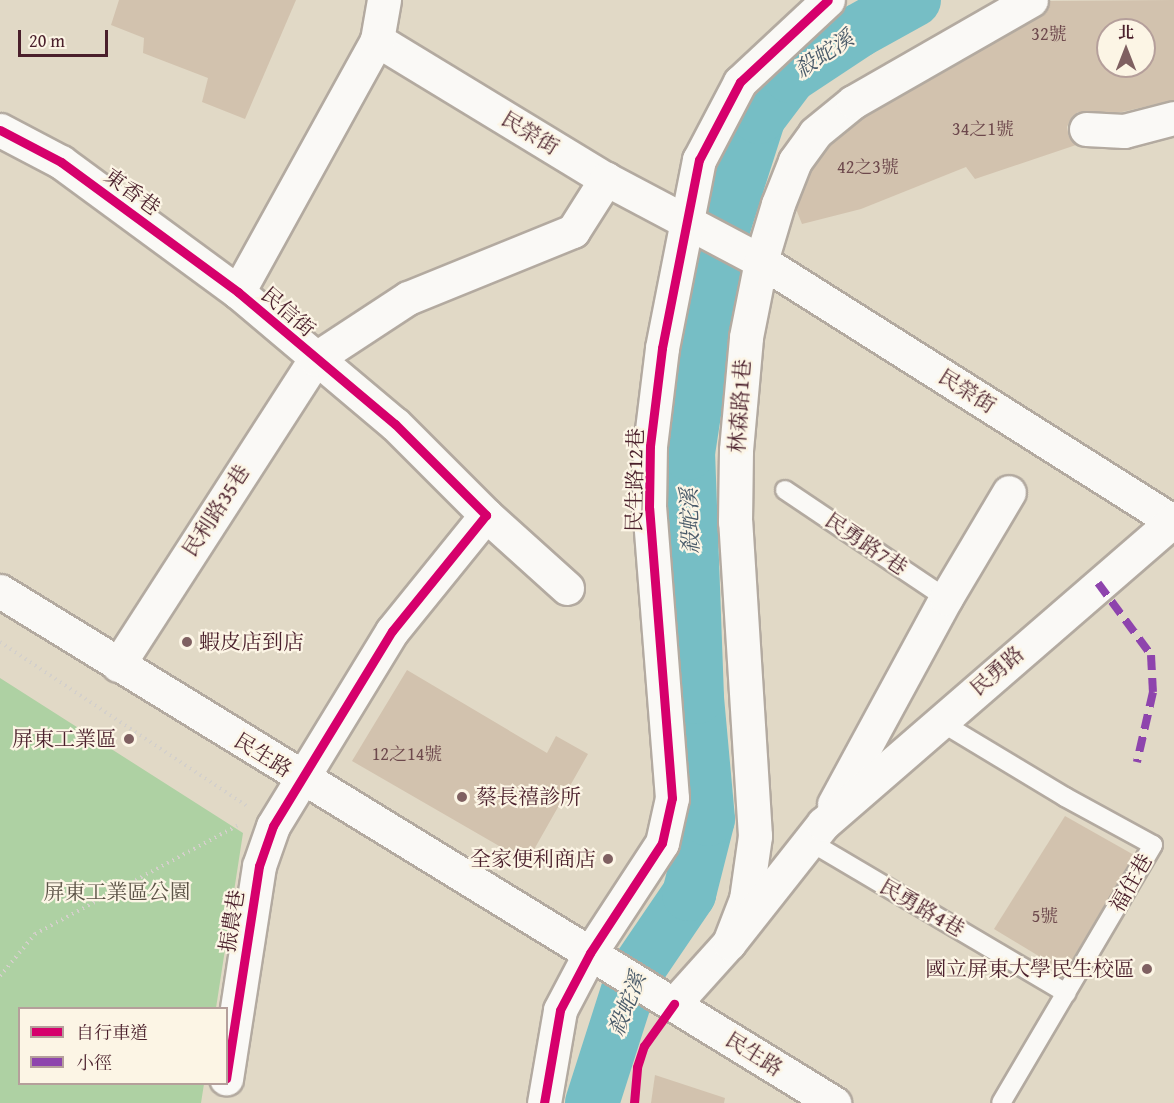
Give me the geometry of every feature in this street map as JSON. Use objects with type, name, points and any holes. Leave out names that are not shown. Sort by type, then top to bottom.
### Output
[{"type":"street","name":"民信街","points":[[315,359],[238,292],[377,40],[384,0]]},
{"type":"street","name":"民生路12巷","points":[[544,1103],[560,1010],[590,953],[662,843],[672,798],[649,508],[650,456],[662,348],[699,160],[740,82],[828,0]]},
{"type":"street","name":"林森路1巷","points":[[729,943],[746,899],[755,836],[735,522],[736,450],[746,337],[761,261],[795,161],[814,133],[853,102],[1031,0]]},
{"type":"street","name":"民榮街","points":[[377,40],[606,179],[761,261],[1173,520]]},
{"type":"street","points":[[1086,129],[1124,131],[1174,118]]},
{"type":"street","name":"東香巷","points":[[0,130],[61,162],[238,292]]},
{"type":"street","points":[[567,588],[486,515],[395,424],[315,359],[408,298],[573,231],[606,179]]},
{"type":"street","name":"民利路35巷","points":[[118,665],[315,359]]},
{"type":"street","name":"民勇路","points":[[674,1004],[729,943],[816,832],[946,598],[1009,492]]},
{"type":"street","points":[[301,778],[392,632],[486,515]]},
{"type":"street","name":"民勇路","points":[[816,832],[939,721],[1173,520]]},
{"type":"street","name":"民生路","points":[[0,591],[301,778],[674,1004],[802,1094],[834,1103]]},
{"type":"street","name":"振農巷","points":[[228,1065],[259,866],[273,826],[301,778]]},
{"type":"street","points":[[223,1103],[226,1085]]},
{"type":"lane","name":"民勇路7巷","points":[[785,490],[946,598]]},
{"type":"lane","name":"福住巷","points":[[939,721],[1065,797],[1153,845],[1002,1103]]},
{"type":"lane","name":"民勇路4巷","points":[[816,832],[1066,993]]},
{"type":"path","points":[[0,642],[250,808]]},
{"type":"path","points":[[0,976],[35,934],[250,819]]},
{"type":"green space","name":"屏東工業區公園","points":[[0,678],[243,833],[216,1007],[18,1007],[18,1085],[204,1085],[201,1103],[0,1103]]},
{"type":"building","points":[[119,0],[296,0],[245,119],[202,102],[208,78],[143,53],[144,38],[111,25]]},
{"type":"building","points":[[1174,0],[1174,100],[1122,112],[1078,112],[1071,118],[1067,127],[1069,137],[1076,145],[975,179],[966,167],[861,209],[802,224],[796,209],[812,170],[829,146],[864,117],[1047,10],[1050,1]]},
{"type":"building","points":[[407,670],[547,753],[556,736],[588,754],[527,862],[352,761]]},
{"type":"building","points":[[1065,816],[1134,855],[1065,972],[994,929]]},
{"type":"building","points":[[655,1075],[725,1098],[724,1103],[651,1103]]},
{"type":"waterway","name":"殺蛇溪","points":[[592,1103],[632,978],[689,894],[708,819],[697,697],[688,453],[722,232],[759,117],[790,76],[858,31],[914,0]]},
{"type":"marked path","points":[[1098,583],[1151,655],[1153,692],[1137,762]]},
{"type":"cycle path","points":[[544,1103],[560,1010],[590,953],[662,843],[672,798],[649,508],[650,446],[662,348],[699,160],[740,82],[828,0]]},
{"type":"cycle path","points":[[0,130],[61,162],[238,292],[395,424],[486,515],[392,631],[273,826],[259,866],[228,1065]]},
{"type":"cycle path","points":[[634,1103],[637,1067],[644,1046],[674,1004]]},
{"type":"place","name":"蝦皮店到店","points":[[187,642]]},
{"type":"place","name":"屏東工業區","points":[[129,739]]},
{"type":"place","name":"蔡長禧診所","points":[[462,797]]},
{"type":"place","name":"全家便利商店","points":[[608,859]]},
{"type":"place","name":"國立屏東大學民生校區","points":[[1147,969]]}]
